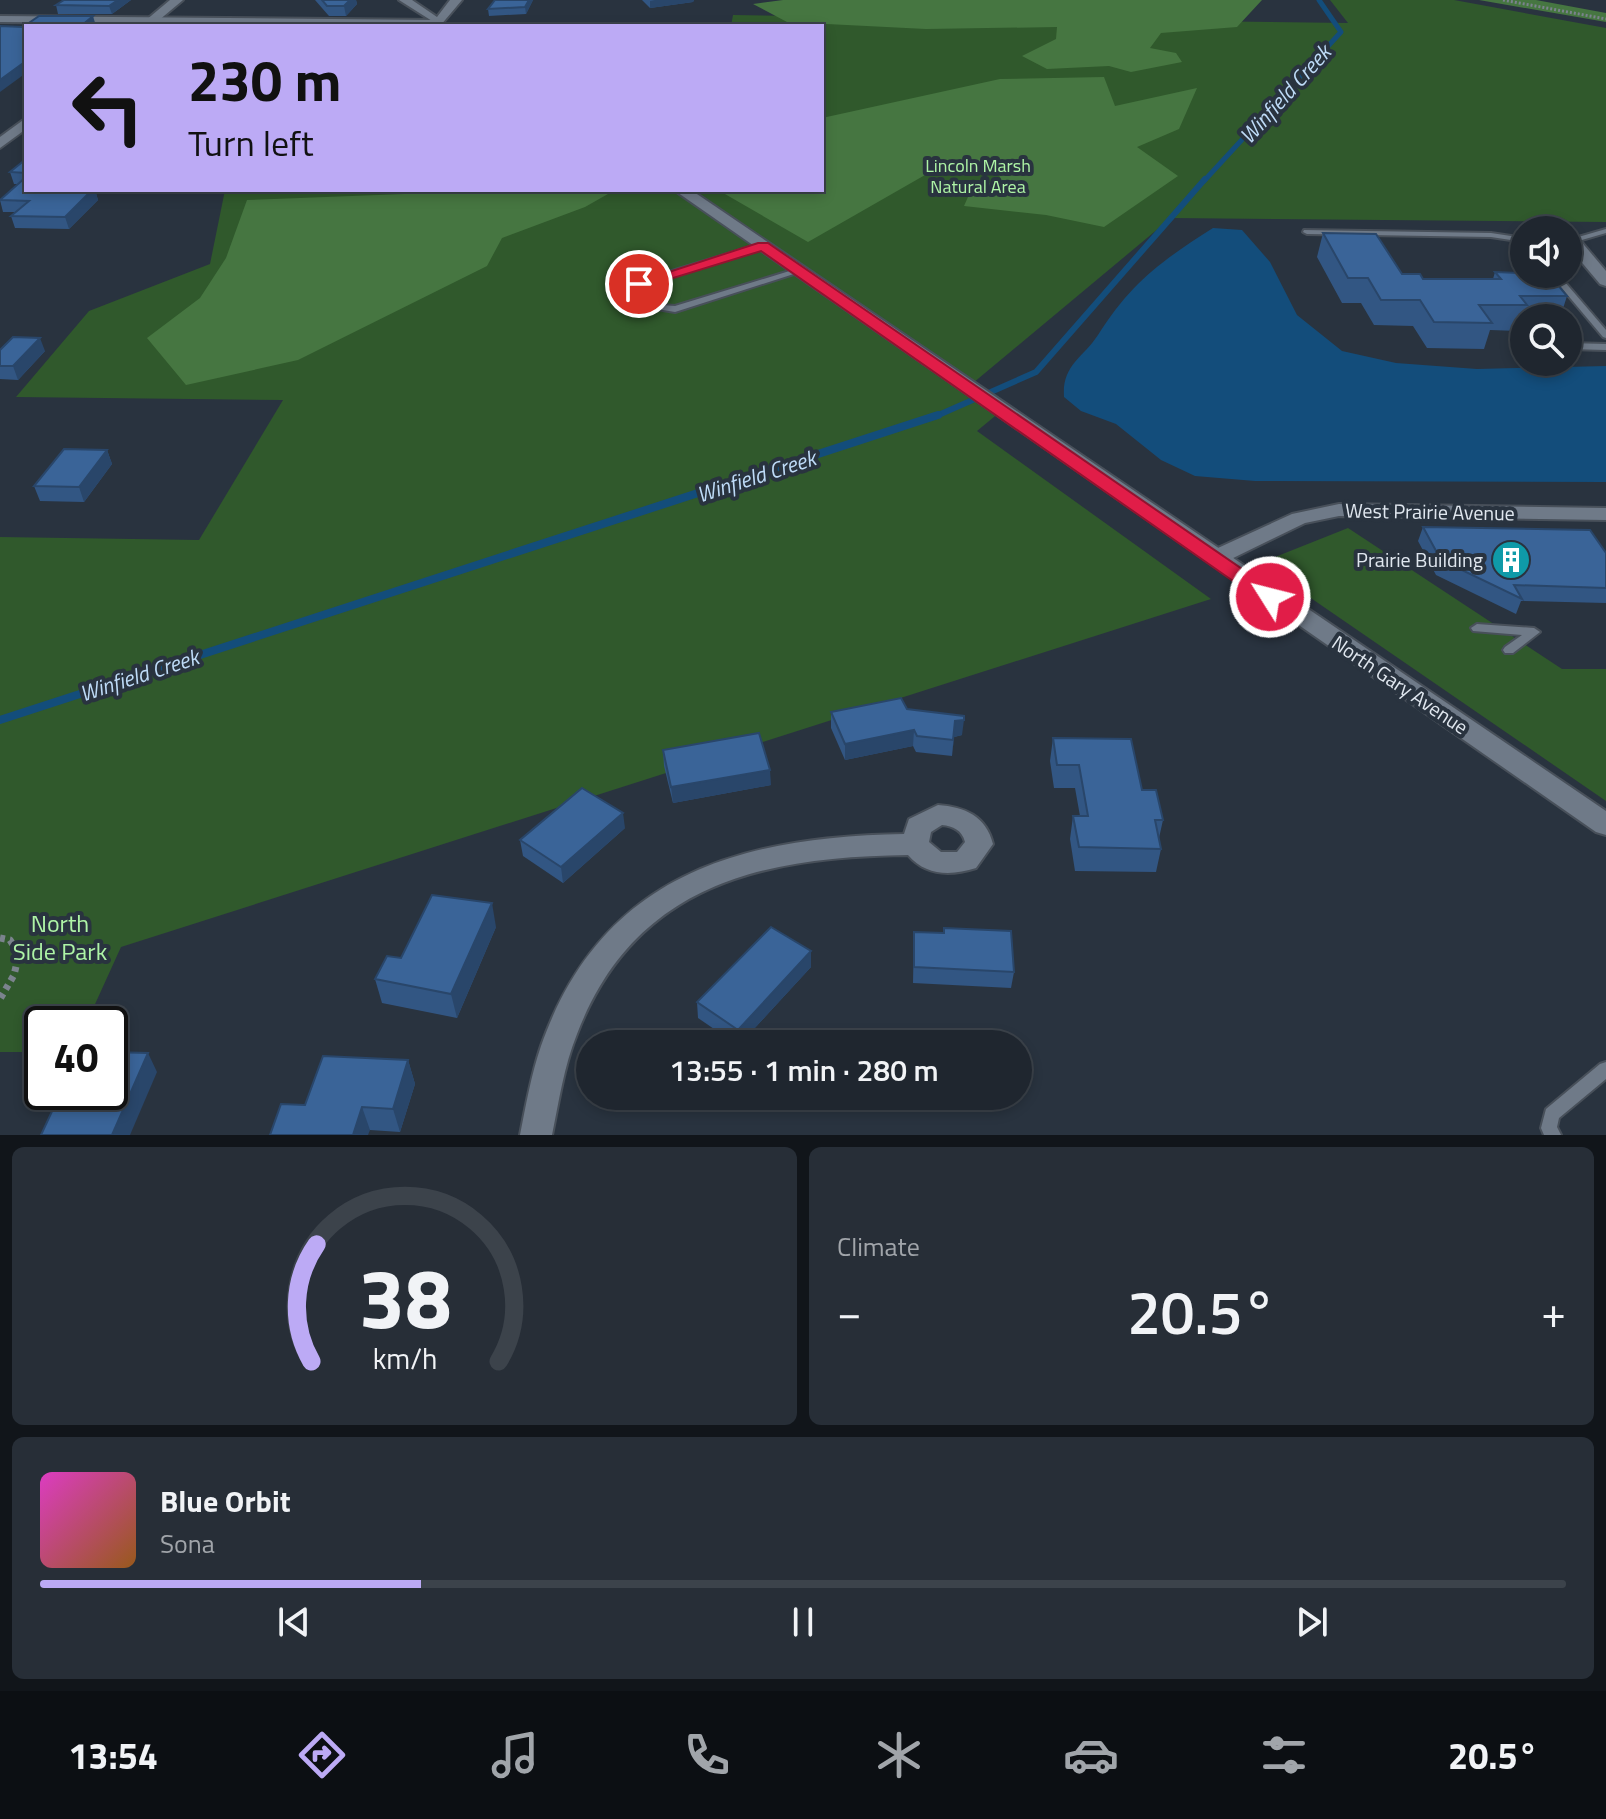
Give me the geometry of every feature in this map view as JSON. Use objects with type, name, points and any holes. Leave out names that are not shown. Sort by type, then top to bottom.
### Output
[{"type":"street","points":[[148,23],[177,0]]},
{"type":"street","points":[[405,0],[440,24]]},
{"type":"street","points":[[440,24],[456,0]]},
{"type":"street","points":[[0,19],[440,24]]},
{"type":"street","points":[[0,144],[24,124]]},
{"type":"street","name":"North Gary Avenue","points":[[684,192],[1000,412],[1606,825]]},
{"type":"street","points":[[1582,254],[1605,278]]},
{"type":"street","name":"West Prairie Avenue","points":[[1215,558],[1299,518],[1339,510],[1606,514]]},
{"type":"street","points":[[536,1135],[556,1050],[573,1005],[608,954],[660,902],[727,870],[780,854],[838,847],[915,844]]},
{"type":"lane","points":[[1582,238],[1606,231]]},
{"type":"lane","points":[[1307,232],[1510,238]]},
{"type":"lane","points":[[763,246],[639,284],[640,299],[675,309],[799,271]]},
{"type":"lane","points":[[1566,288],[1606,335]]},
{"type":"lane","points":[[1582,346],[1606,347]]},
{"type":"lane","points":[[1477,628],[1534,632],[1509,650]]},
{"type":"lane","points":[[1553,1135],[1549,1128],[1552,1114],[1606,1069]]},
{"type":"path","points":[[1503,0],[1606,19]]},
{"type":"path","points":[[0,938],[10,940],[19,954],[14,975],[0,999]]},
{"type":"green space","points":[[783,0],[1262,0],[1237,27],[1161,33],[1150,48],[1176,53],[1182,62],[1131,72],[1109,66],[1047,69],[1022,56],[1056,39],[1057,27],[926,29],[787,22],[753,4]]},
{"type":"green space","points":[[1330,0],[1454,0],[1606,28],[1606,222],[1582,222],[1582,216],[1510,216],[1510,221],[1171,218],[967,388],[1000,412],[977,431],[1211,599],[121,947],[94,1006],[24,1006],[24,1052],[0,1052],[0,537],[199,540],[283,400],[16,397],[89,311],[210,264],[225,192],[824,192],[824,24],[731,24],[733,15],[1348,23]]},
{"type":"green space","points":[[1479,0],[1536,0],[1606,13],[1606,22]]},
{"type":"green space","points":[[1104,77],[1115,106],[1197,88],[1179,129],[1137,147],[1178,176],[1104,227],[1046,215],[964,206],[971,190],[1001,179],[992,163],[932,171],[808,242],[721,192],[824,192],[824,118],[1000,79]]},
{"type":"green space","points":[[611,192],[585,207],[502,238],[487,266],[298,360],[186,385],[147,338],[200,298],[226,258],[247,200],[404,194]]},
{"type":"green space","points":[[1348,528],[1562,669],[1606,669],[1606,801],[1260,563]]},
{"type":"water","points":[[1213,228],[1242,230],[1270,262],[1297,315],[1342,351],[1396,363],[1510,368],[1510,376],[1582,376],[1582,367],[1606,366],[1606,482],[1255,481],[1195,476],[1161,460],[1116,424],[1081,411],[1064,397],[1064,386],[1074,363],[1123,301],[1148,274]]},
{"type":"building","points":[[64,0],[118,0],[109,6],[56,5]]},
{"type":"building","points":[[322,0],[350,0],[344,6],[327,6]]},
{"type":"building","points":[[495,0],[529,0],[525,7],[488,9]]},
{"type":"building","points":[[39,16],[93,16],[83,24],[27,24]]},
{"type":"building","points":[[0,26],[23,27],[24,62],[0,80]]},
{"type":"building","points":[[24,161],[24,173],[10,172]]},
{"type":"building","points":[[24,179],[24,192],[90,192],[65,217],[11,216],[29,201],[0,200]]},
{"type":"building","points":[[1323,233],[1376,234],[1402,274],[1420,274],[1423,279],[1501,279],[1495,272],[1510,273],[1510,288],[1560,288],[1567,296],[1520,296],[1526,304],[1479,305],[1492,323],[1434,322],[1420,300],[1381,300],[1368,278],[1348,278]]},
{"type":"building","points":[[13,337],[40,338],[13,366],[0,366],[0,350]]},
{"type":"building","points":[[64,449],[107,450],[79,487],[34,486]]},
{"type":"building","name":"Prairie Building","points":[[1423,527],[1590,530],[1606,553],[1606,588],[1514,585],[1522,599],[1441,560]]},
{"type":"building","points":[[901,698],[907,709],[964,716],[964,720],[955,721],[953,740],[917,736],[914,730],[845,744],[831,712]]},
{"type":"building","points":[[759,733],[770,770],[671,787],[663,750]]},
{"type":"building","points":[[1053,738],[1131,739],[1142,790],[1156,790],[1163,820],[1155,820],[1161,849],[1079,847],[1073,816],[1088,816],[1079,765],[1057,765]]},
{"type":"building","points":[[582,788],[623,813],[561,867],[520,840]]},
{"type":"building","points":[[432,895],[492,903],[451,994],[375,979],[387,956],[401,958]]},
{"type":"building","points":[[771,927],[811,951],[738,1030],[697,1002]]},
{"type":"building","points":[[944,928],[1011,931],[1014,972],[914,967],[914,932],[944,933]]},
{"type":"building","points":[[128,1052],[148,1053],[128,1099]]},
{"type":"building","points":[[323,1056],[408,1060],[393,1109],[362,1107],[353,1135],[270,1135],[281,1104],[305,1105]]},
{"type":"building","points":[[53,1110],[123,1110],[112,1135],[41,1135]]},
{"type":"waterway","name":"Winfield Creek","points":[[1204,181],[1341,32],[1319,0]]},
{"type":"waterway","name":"Winfield Creek","points":[[934,417],[1036,372],[1205,179]]},
{"type":"waterway","name":"Winfield Creek","points":[[0,720],[938,415]]},
{"type":"place","name":"Prairie Building","points":[[1511,560]]},
{"type":"route","points":[[639,284],[763,246],[1270,597]]},
{"type":"park label","name":"Lincoln Marsh Natural Area","points":[[978,176]]},
{"type":"park label","name":"North Side Park","points":[[60,938]]}]
